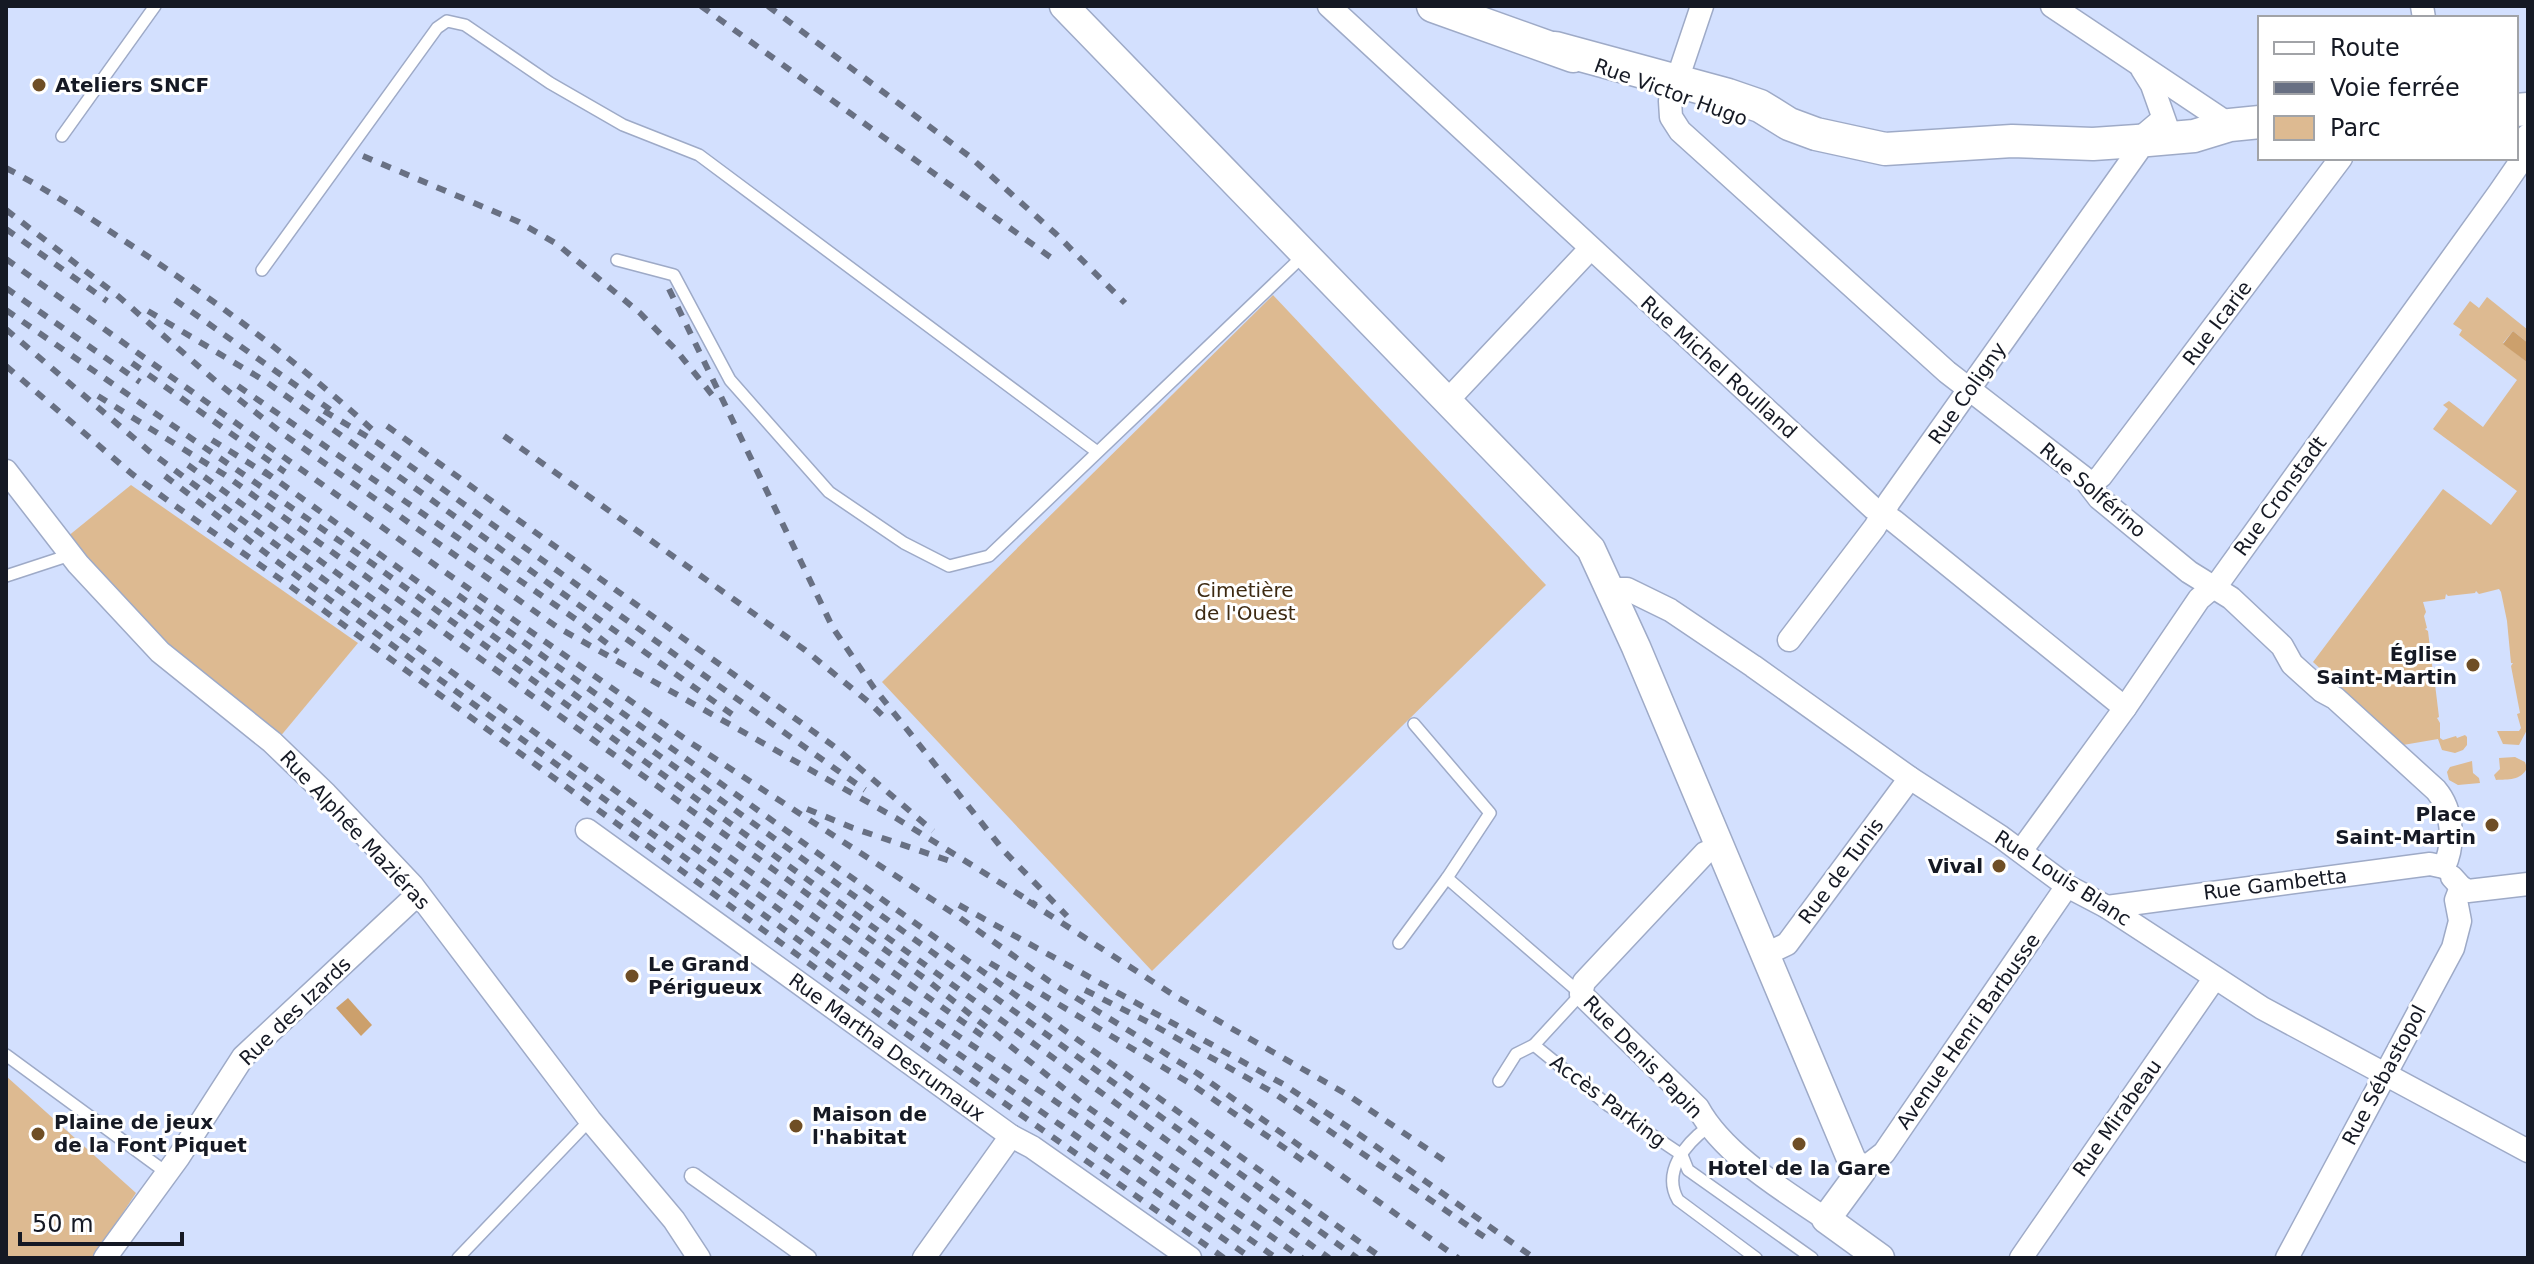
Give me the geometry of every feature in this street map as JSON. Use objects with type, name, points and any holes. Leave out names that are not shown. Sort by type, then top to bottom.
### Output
[{"type":"main road","name":"Rue Victor Hugo","points":[[1434,6],[1555,48],[1619,76],[1674,87],[1753,122],[1789,124],[1849,143],[1885,149],[2012,141],[2080,144],[2137,141],[2199,112],[2245,123]]},
{"type":"main road","name":"Rue Victor Hugo","points":[[2012,141],[2067,127],[2167,129],[2194,136],[2245,123]]},
{"type":"street","points":[[1064,6],[1591,549],[1611,589],[1852,1161],[1862,1170],[1826,1219],[1880,1258]]},
{"type":"street","name":"Rue Michel Roulland","points":[[1329,6],[1873,508],[2125,708]]},
{"type":"street","points":[[1674,87],[1702,6]]},
{"type":"street","points":[[2052,6],[2137,63],[2199,112]]},
{"type":"street","points":[[2137,63],[2152,85],[2167,129]]},
{"type":"street","name":"Rue Solférino","points":[[1674,87],[1671,117],[1680,131],[1947,372],[2083,477],[2099,498],[2189,572],[2231,598],[2282,646],[2292,664],[2322,691],[2335,698],[2436,790],[2446,805],[2452,842],[2444,867]]},
{"type":"street","name":"Rue Cronstadt","points":[[2021,851],[2125,708],[2199,599],[2213,587],[2521,161],[2524,109]]},
{"type":"street","name":"Rue Coligny","points":[[1789,640],[1883,514],[2138,151],[2137,141]]},
{"type":"street","name":"Rue Icarie","points":[[2090,485],[2101,476],[2339,160]]},
{"type":"street","points":[[1447,401],[1590,249]]},
{"type":"street","name":"Rue Alphée Maziéras","points":[[6,471],[70,555],[160,652],[272,742],[326,794],[418,894],[590,1120],[674,1220],[699,1258]]},
{"type":"street","name":"Rue Louis Blanc","points":[[1611,589],[1627,589],[1670,610],[1910,778],[2021,851],[2067,886],[2107,907],[2214,979],[2528,1151]]},
{"type":"street","name":"Rue de Tunis","points":[[1764,955],[1787,944],[1910,778]]},
{"type":"street","name":"Rue Martha Desrumaux","points":[[587,830],[1011,1136],[1032,1147],[1190,1258]]},
{"type":"street","name":"Rue Denis Papin","points":[[1719,847],[1705,853],[1584,982],[1581,994],[1698,1108],[1708,1127],[1786,1192],[1826,1219]]},
{"type":"street","name":"Rue Gambetta","points":[[2107,907],[2430,864],[2444,867]]},
{"type":"street","points":[[2444,867],[2461,887],[2476,891],[2528,884]]},
{"type":"street","name":"Avenue Henri Barbusse","points":[[1862,1170],[1884,1153],[2067,886]]},
{"type":"street","name":"Rue Sébastopol","points":[[2287,1258],[2453,948],[2460,921],[2456,900],[2461,887]]},
{"type":"street","name":"Rue des Izards","points":[[105,1258],[167,1173],[243,1057],[418,894]]},
{"type":"street","name":"Rue Mirabeau","points":[[2021,1258],[2214,979]]},
{"type":"street","points":[[924,1258],[1011,1136]]},
{"type":"street","points":[[693,1176],[808,1258]]},
{"type":"lane","points":[[62,136],[155,6]]},
{"type":"lane","points":[[262,270],[437,28],[447,21],[465,25],[550,83],[623,125],[699,155],[1096,451]]},
{"type":"lane","points":[[617,260],[674,275],[730,380],[829,492],[904,543],[949,566],[989,556],[1305,254]]},
{"type":"lane","points":[[6,576],[70,555]]},
{"type":"lane","points":[[1399,943],[1490,813],[1414,724]]},
{"type":"lane","points":[[1447,878],[1581,994],[1534,1045],[1516,1054],[1499,1081]]},
{"type":"lane","name":"Accès Parking","points":[[1534,1045],[1609,1106],[1682,1155],[1688,1170],[1812,1258]]},
{"type":"lane","points":[[6,1055],[167,1173]]},
{"type":"lane","points":[[458,1258],[590,1120]]},
{"type":"lane","points":[[1708,1127],[1682,1155],[1671,1176],[1672,1190],[1678,1200],[1756,1258]]},
{"type":"green space","name":"Cimetière de l'Ouest","points":[[1273,295],[1546,585],[1152,971],[882,682]]},
{"type":"green space","points":[[2487,297],[2528,330],[2528,343],[2513,331],[2503,343],[2528,363],[2528,728],[2519,745],[2503,744],[2497,731],[2519,731],[2521,728],[2501,592],[2499,589],[2479,594],[2476,591],[2446,594],[2445,599],[2423,602],[2440,738],[2467,737],[2467,745],[2455,753],[2442,750],[2438,739],[2403,745],[2313,662],[2443,489],[2491,525],[2517,491],[2433,429],[2448,409],[2443,405],[2449,401],[2483,427],[2517,380],[2459,335],[2462,330],[2453,324],[2470,301],[2479,308]]},
{"type":"green space","points":[[131,485],[358,643],[279,738],[166,646],[67,537]]},
{"type":"green space","points":[[2515,757],[2525,762],[2527,768],[2524,772],[2514,778],[2496,780],[2494,775],[2500,769],[2499,758]]},
{"type":"green space","points":[[2472,761],[2473,773],[2480,783],[2458,785],[2449,780],[2447,772],[2450,767]]},
{"type":"green space","name":"Plaine de jeux de la Font Piquet","points":[[6,1076],[136,1193],[93,1258],[6,1258]]},
{"type":"shaded area","points":[[2513,331],[2528,343],[2528,363],[2503,344]]},
{"type":"shaded area","points":[[348,998],[372,1025],[361,1036],[336,1008]]},
{"type":"railway","points":[[701,6],[1053,259]]},
{"type":"railway","points":[[768,6],[969,156],[1056,234],[1125,303]]},
{"type":"railway","points":[[363,156],[519,222],[557,244],[640,313],[676,350],[713,396]]},
{"type":"railway","points":[[6,168],[78,210],[220,306],[315,380],[376,433]]},
{"type":"railway","points":[[6,210],[118,296],[219,384],[286,436],[557,627],[896,818],[1036,905]]},
{"type":"railway","points":[[6,229],[107,301]]},
{"type":"railway","points":[[6,259],[691,743],[956,915],[1049,981],[1197,1073],[1458,1258]]},
{"type":"railway","points":[[6,288],[140,382]]},
{"type":"railway","points":[[669,289],[833,628],[874,688],[1004,851],[1067,916]]},
{"type":"railway","points":[[175,300],[335,413]]},
{"type":"railway","points":[[6,310],[370,562],[1329,1258]]},
{"type":"railway","points":[[148,311],[265,381],[740,720]]},
{"type":"railway","points":[[6,329],[149,451],[231,512],[893,992],[1086,1122],[1276,1258]]},
{"type":"railway","points":[[132,363],[285,472]]},
{"type":"railway","points":[[6,366],[132,474],[174,505],[898,1028],[1224,1258]]},
{"type":"railway","points":[[238,386],[577,620],[618,652]]},
{"type":"railway","points":[[98,396],[225,475],[927,980],[1086,1106],[1302,1258]]},
{"type":"railway","points":[[324,411],[378,443],[865,790]]},
{"type":"railway","points":[[387,426],[835,747],[933,831]]},
{"type":"railway","points":[[504,436],[805,650],[886,719]]},
{"type":"railway","points":[[212,440],[273,478]]},
{"type":"railway","points":[[188,465],[421,634]]},
{"type":"railway","points":[[264,471],[1357,1258]]},
{"type":"railway","points":[[165,476],[275,560],[877,997],[1251,1258]]},
{"type":"railway","points":[[458,595],[1382,1258]]},
{"type":"railway","points":[[807,809],[950,861]]},
{"type":"railway","points":[[680,822],[990,1041]]},
{"type":"railway","points":[[1028,901],[1175,996],[1348,1095],[1445,1161]]},
{"type":"railway","points":[[959,905],[1283,1084],[1534,1258]]},
{"type":"railway","points":[[990,963],[1191,1084],[1308,1164]]},
{"type":"railway","points":[[1085,990],[1274,1093],[1486,1238]]},
{"type":"place","name":"Ateliers SNCF","points":[[39,85]]},
{"type":"place","name":"Église Saint-Martin","points":[[2473,665]]},
{"type":"place","name":"Place Saint-Martin","points":[[2492,825]]},
{"type":"place","name":"Vival","points":[[1999,866]]},
{"type":"place","name":"Le Grand Périgueux","points":[[632,976]]},
{"type":"place","name":"Maison de l'habitat","points":[[796,1126]]},
{"type":"place","name":"Plaine de jeux de la Font Piquet","points":[[38,1134]]},
{"type":"place","name":"Hotel de la Gare","points":[[1799,1144]]}]
